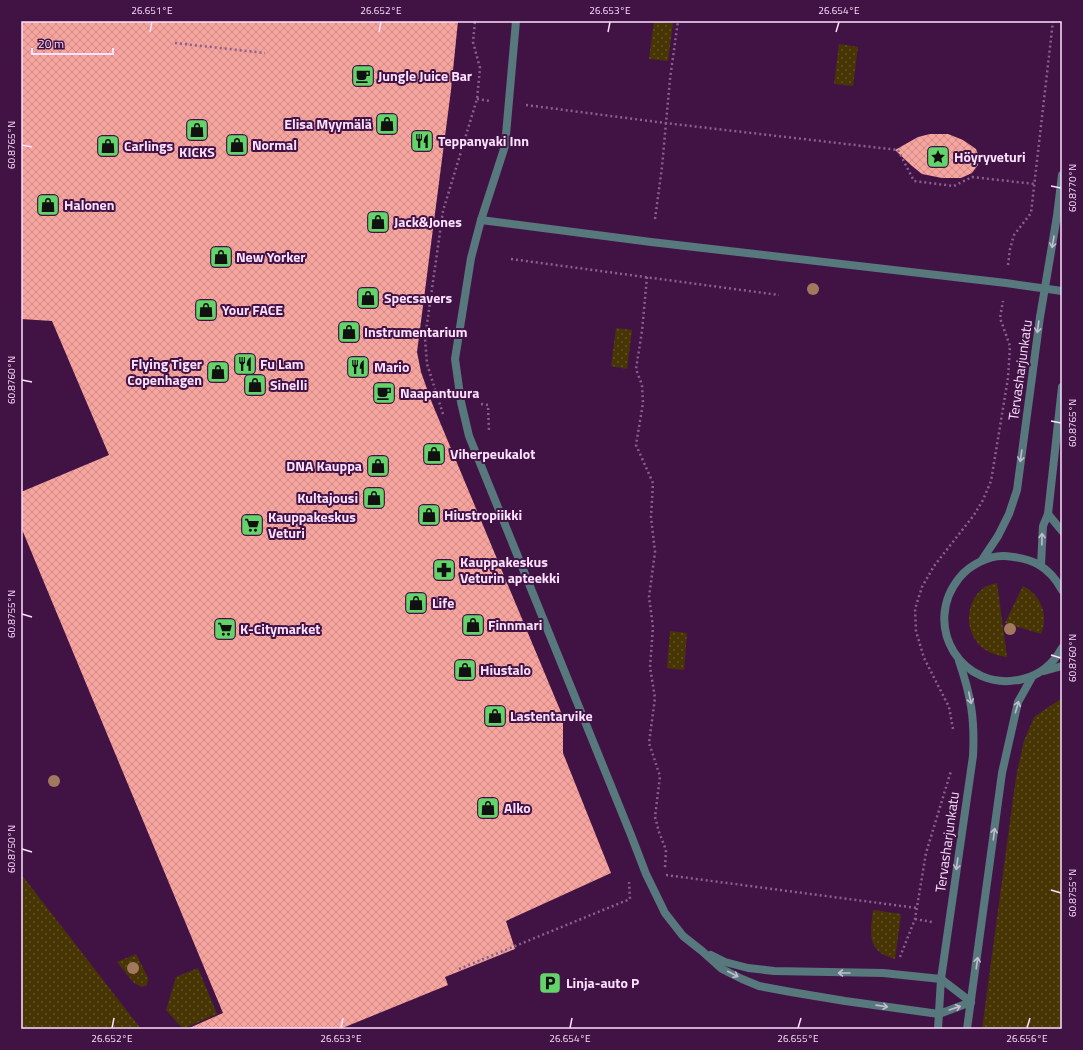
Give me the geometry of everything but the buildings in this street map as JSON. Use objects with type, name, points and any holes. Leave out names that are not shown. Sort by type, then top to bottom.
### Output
[{"type":"street","points":[[516,21],[505,146],[481,220],[471,258],[455,359],[461,402],[469,436],[646,874],[665,913],[683,936],[722,969],[759,986],[845,1002],[939,1014],[972,1002]]},
{"type":"street","name":"Tervasharjunkatu","points":[[982,560],[998,536],[1009,514],[1017,490],[1035,348],[1057,216],[1062,175]]},
{"type":"street","points":[[481,220],[651,242],[1062,291]]},
{"type":"street","points":[[1041,565],[1043,526],[1048,514],[1062,386]]},
{"type":"street","points":[[1048,514],[1062,531]]},
{"type":"street","points":[[1062,590],[1056,579],[1041,565],[1022,557],[1002,556],[982,560],[965,571],[952,586],[945,604],[944,625],[948,644],[959,661],[974,673],[993,680],[1013,682],[1032,677],[1041,672],[1057,658],[1062,648]]},
{"type":"street","name":"Tervasharjunkatu","points":[[938,1029],[941,979],[973,750],[974,730],[972,707],[967,684],[959,661]]},
{"type":"street","points":[[1041,672],[1062,666]]},
{"type":"street","points":[[967,1029],[972,1002],[1002,773],[1018,702],[1032,677]]},
{"type":"street","points":[[702,951],[726,962],[748,968],[802,972],[883,973],[941,979],[972,1002]]},
{"type":"path","points":[[655,219],[678,21]]},
{"type":"path","points":[[1010,248],[1014,235],[1031,213],[1053,21]]},
{"type":"path","points":[[175,43],[265,53]]},
{"type":"path","points":[[358,77],[410,83]]},
{"type":"path","points":[[477,99],[493,101]]},
{"type":"path","points":[[524,105],[898,150],[914,181],[954,186],[972,177],[1035,184]]},
{"type":"path","points":[[511,259],[779,294]]},
{"type":"path","points":[[647,277],[642,331],[636,368],[642,385],[643,403],[636,444],[653,483],[651,517],[655,552],[649,597],[653,627],[650,666],[655,698],[649,743],[660,776],[655,817],[666,850],[664,874],[918,908]]},
{"type":"path","points":[[953,729],[949,707],[924,658],[916,631],[915,609],[922,587],[934,566],[974,515],[983,500],[990,481],[1008,378],[1010,346],[1000,318]]},
{"type":"path","points":[[899,959],[915,919],[926,853],[952,768]]},
{"type":"path","points":[[915,919],[934,922]]},
{"type":"shaded area","points":[[654,21],[673,23],[668,61],[649,59]]},
{"type":"shaded area","points":[[839,44],[858,47],[853,86],[834,84]]},
{"type":"shaded area","points":[[616,328],[632,330],[627,369],[611,366]]},
{"type":"shaded area","points":[[997,583],[1007,657],[991,653],[981,646],[975,639],[969,621],[972,602],[986,586]]},
{"type":"shaded area","points":[[1023,586],[1035,595],[1042,606],[1044,620],[1041,634],[1005,623]]},
{"type":"shaded area","points":[[670,631],[687,633],[684,670],[667,668]]},
{"type":"shaded area","points":[[1062,698],[1062,1029],[982,1029],[1016,777],[1024,741],[1034,717]]},
{"type":"shaded area","points":[[21,874],[141,1029],[21,1029]]},
{"type":"shaded area","points":[[873,910],[901,914],[895,959],[879,952],[872,941],[871,927]]},
{"type":"shaded area","points":[[136,954],[148,978],[147,985],[142,987],[134,983],[117,962]]},
{"type":"shaded area","points":[[198,968],[217,1014],[183,1029],[166,1010],[176,977]]},
{"type":"place","name":"Jungle Juice Bar","points":[[363,76]]},
{"type":"place","name":"Elisa Myymälä","points":[[387,124]]},
{"type":"place","name":"KICKS","points":[[197,130]]},
{"type":"place","name":"Teppanyaki Inn","points":[[422,141]]},
{"type":"place","name":"Normal","points":[[237,145]]},
{"type":"place","name":"Carlings","points":[[108,146]]},
{"type":"place","name":"Höyryveturi","points":[[938,157]]},
{"type":"place","name":"Halonen","points":[[48,205]]},
{"type":"place","name":"Jack&Jones","points":[[378,222]]},
{"type":"place","name":"New Yorker","points":[[221,257]]},
{"type":"place","name":"Specsavers","points":[[368,298]]},
{"type":"place","name":"Your FACE","points":[[206,310]]},
{"type":"place","name":"Instrumentarium","points":[[349,332]]},
{"type":"place","name":"Fu Lam","points":[[245,364]]},
{"type":"place","name":"Mario","points":[[358,367]]},
{"type":"place","name":"Flying Tiger Copenhagen","points":[[218,372]]},
{"type":"place","name":"Sinelli","points":[[255,385]]},
{"type":"place","name":"Naapantuura","points":[[384,393]]},
{"type":"place","name":"Viherpeukalot","points":[[434,454]]},
{"type":"place","name":"DNA Kauppa","points":[[378,466]]},
{"type":"place","name":"Kultajousi","points":[[374,498]]},
{"type":"place","name":"Hiustropiikki","points":[[429,515]]},
{"type":"place","name":"Kauppakeskus Veturi","points":[[252,525]]},
{"type":"place","name":"Kauppakeskus Veturin apteekki","points":[[444,570]]},
{"type":"place","name":"Life","points":[[416,603]]},
{"type":"place","name":"Finnmari","points":[[473,625]]},
{"type":"place","name":"K-Citymarket","points":[[225,629]]},
{"type":"place","name":"Hiustalo","points":[[465,670]]},
{"type":"place","name":"Lastentarvike","points":[[495,716]]},
{"type":"place","name":"Alko","points":[[488,808]]},
{"type":"place","name":"Linja-auto P","points":[[550,983]]}]
